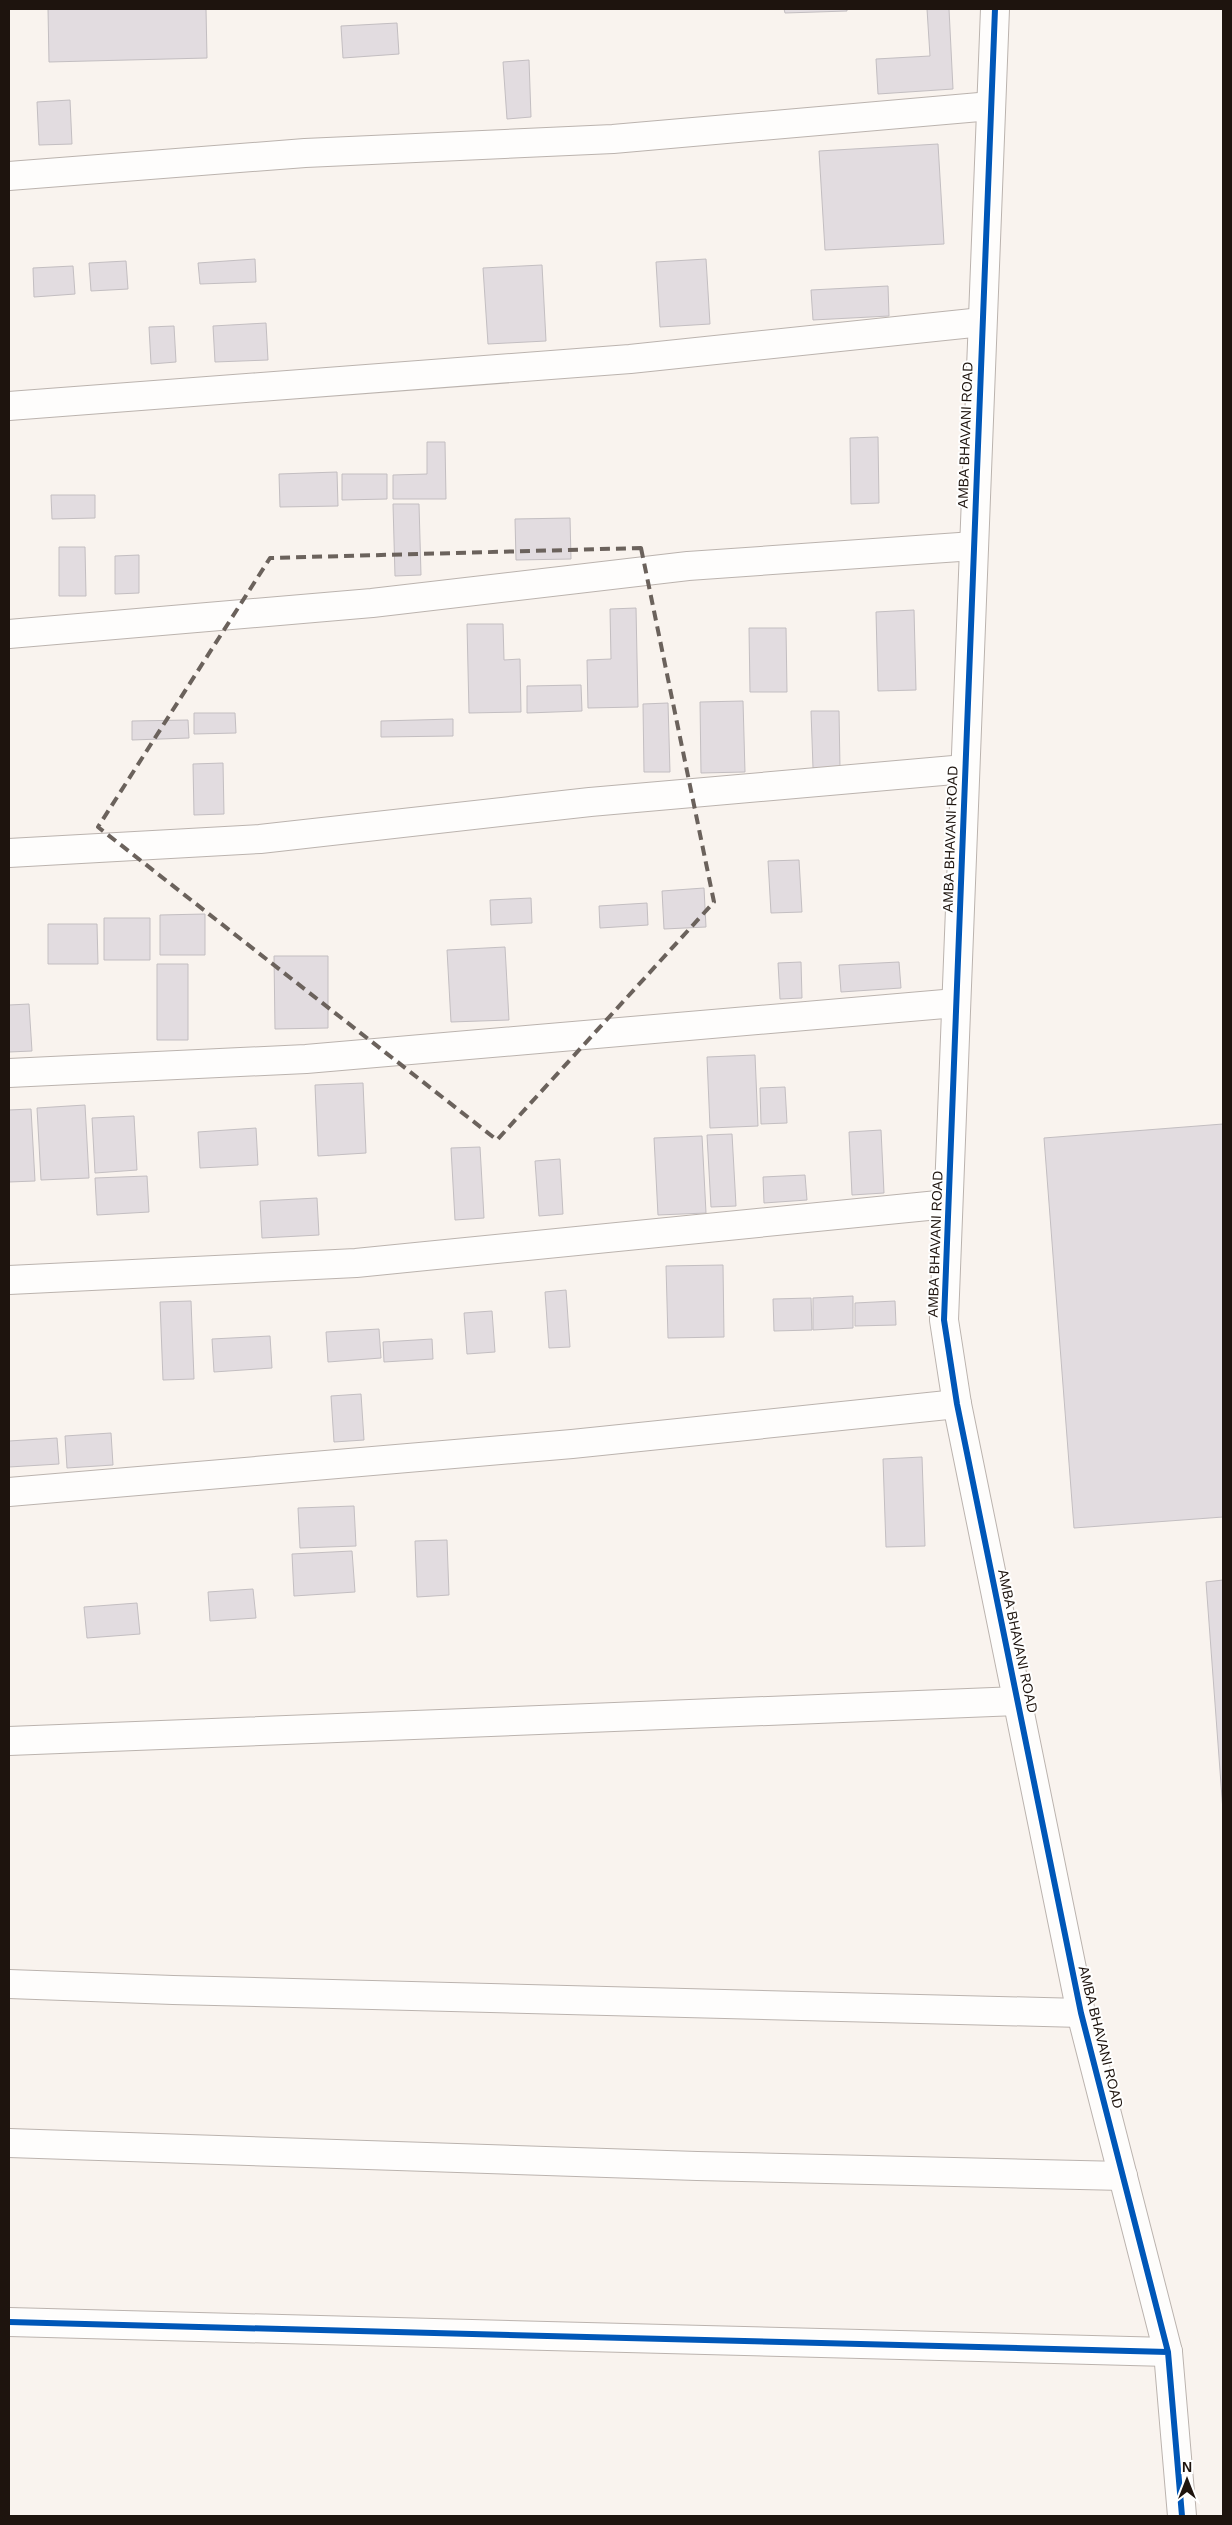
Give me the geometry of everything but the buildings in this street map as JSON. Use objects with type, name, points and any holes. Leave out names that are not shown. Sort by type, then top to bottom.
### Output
[{"type":"street","name":"AMBA BHAVANI ROAD","points":[[995,9],[944,1320],[957,1404],[1081,2013],[1168,2352],[1182,2516]]},
{"type":"street","points":[[9,176],[305,153],[613,139],[991,106]]},
{"type":"street","points":[[9,406],[630,359],[982,322]]},
{"type":"street","points":[[9,634],[372,603],[688,566],[974,546]]},
{"type":"street","points":[[9,853],[260,839],[590,802],[965,769]]},
{"type":"street","points":[[9,1073],[306,1059],[956,1002]]},
{"type":"street","points":[[9,1280],[356,1262],[948,1204]]},
{"type":"street","points":[[9,1492],[572,1444],[957,1404]]},
{"type":"street","points":[[9,1740],[1018,1701]]},
{"type":"street","points":[[9,1984],[212,1991],[1081,2013]]},
{"type":"street","points":[[9,2143],[697,2166],[1123,2176]]},
{"type":"street","points":[[9,2322],[1168,2352]]},
{"type":"highlighted area","points":[[641,548],[714,902],[497,1140],[98,827],[270,558]]},
{"type":"cycle path","points":[[995,9],[944,1320],[957,1404],[1081,2013],[1168,2352],[1182,2516]]},
{"type":"cycle path","points":[[9,2322],[1168,2352]]}]
